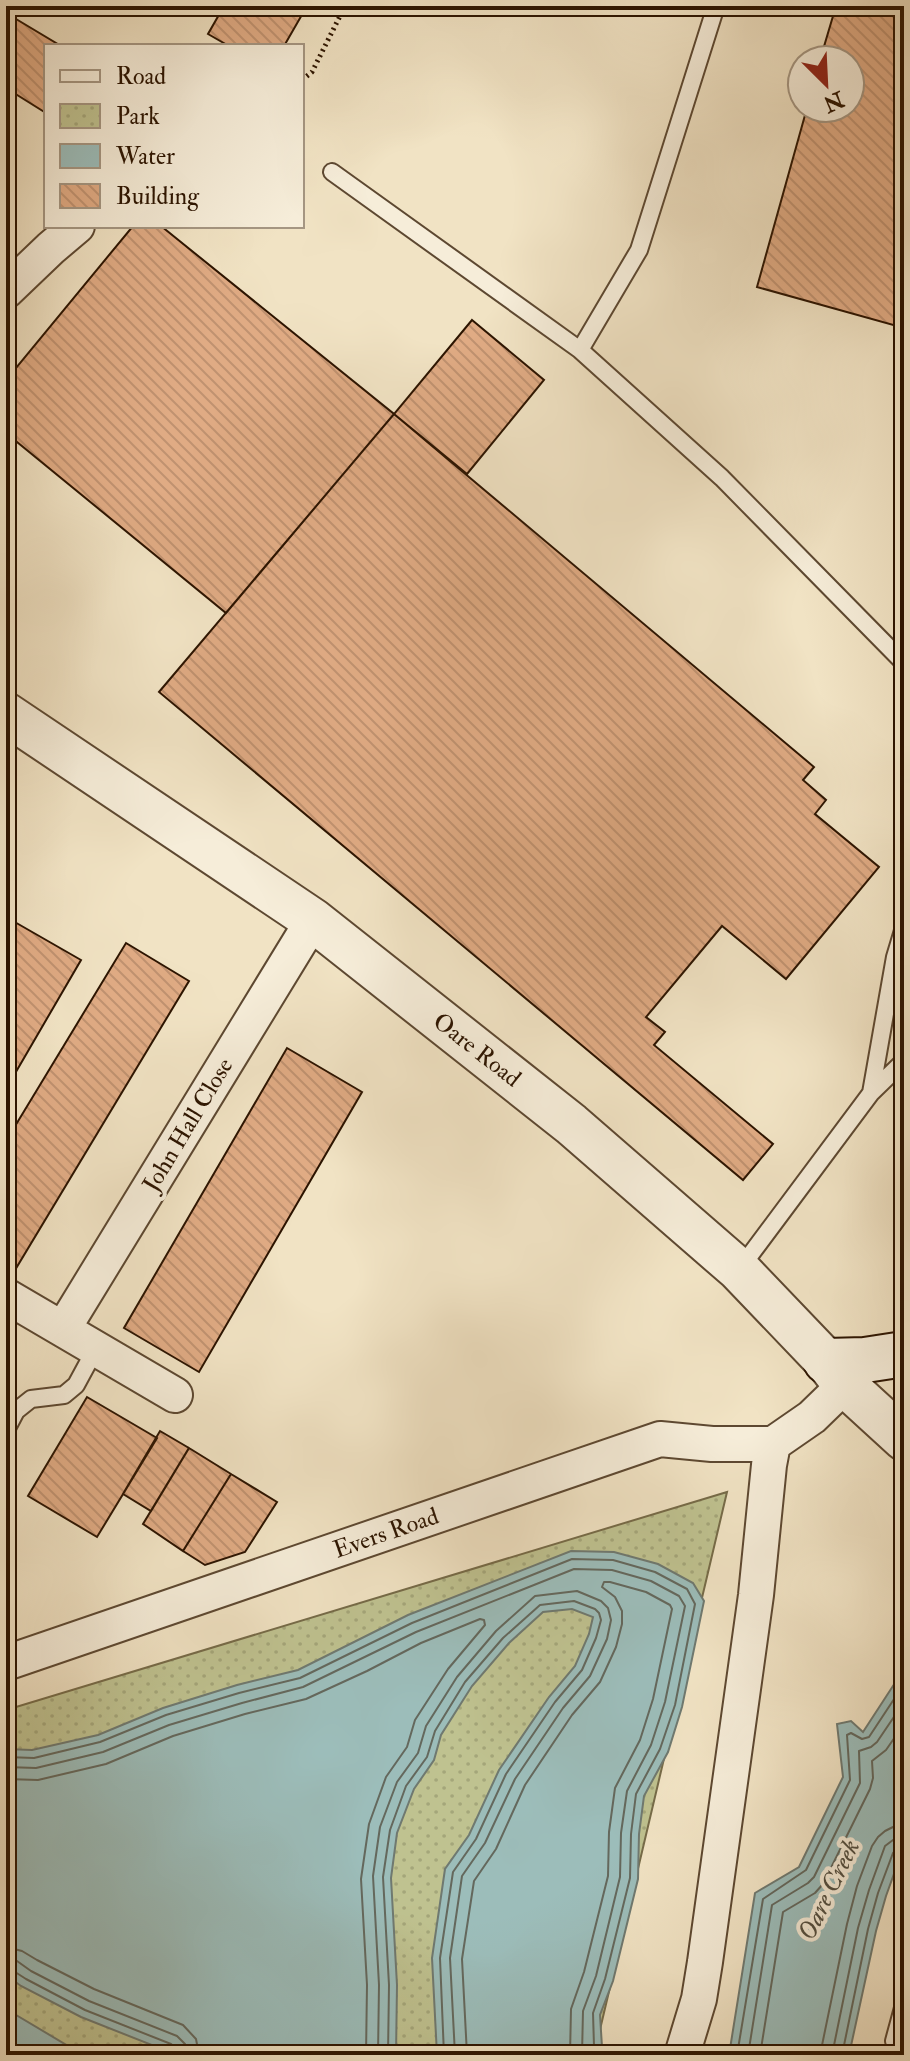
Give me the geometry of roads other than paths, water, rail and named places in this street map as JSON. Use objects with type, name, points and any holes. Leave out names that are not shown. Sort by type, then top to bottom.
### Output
[{"type":"main road","points":[[835,1373],[865,1360],[904,1354]]},
{"type":"street","points":[[6,291],[75,228]]},
{"type":"street","name":"Oare Road","points":[[6,714],[313,920],[571,1124],[739,1270],[835,1373],[904,1439]]},
{"type":"street","name":"John Hall Close","points":[[63,1329],[313,920]]},
{"type":"street","points":[[6,1296],[175,1395]]},
{"type":"street","points":[[682,2055],[699,1999],[705,1962],[756,1595],[773,1444],[812,1417],[835,1373]]},
{"type":"street","name":"Evers Road","points":[[6,1663],[660,1439],[712,1444],[773,1444]]},
{"type":"lane","points":[[580,350],[639,250],[716,6]]},
{"type":"lane","points":[[332,172],[580,350],[722,478],[904,663]]},
{"type":"lane","points":[[871,1093],[895,957],[904,927]]},
{"type":"lane","points":[[739,1270],[871,1093],[904,1061]]},
{"type":"lane","points":[[6,1430],[16,1411],[31,1399],[64,1395],[76,1385],[96,1348]]},
{"type":"lane","points":[[894,2041],[904,2004]]},
{"type":"water","points":[[571,1551],[614,1552],[658,1564],[693,1583],[704,1601],[682,1707],[668,1752],[644,1796],[638,1879],[613,1981],[600,2015],[600,2055],[437,2055],[432,1958],[445,1869],[469,1835],[499,1770],[549,1697],[575,1666],[593,1617],[572,1609],[543,1612],[509,1643],[472,1686],[441,1735],[434,1760],[414,1789],[397,1833],[391,1878],[397,1985],[396,2055],[177,2055],[81,2017],[6,1975],[6,1749],[32,1750],[98,1735],[163,1708],[298,1670],[408,1615]]},
{"type":"water","name":"Oare Creek","points":[[904,1669],[904,1846],[876,1931],[849,2055],[729,2055],[755,1893],[799,1867],[843,1777],[837,1724],[851,1721],[863,1732]]},
{"type":"water","points":[[6,2009],[80,2053],[85,2055],[6,2055]]}]
